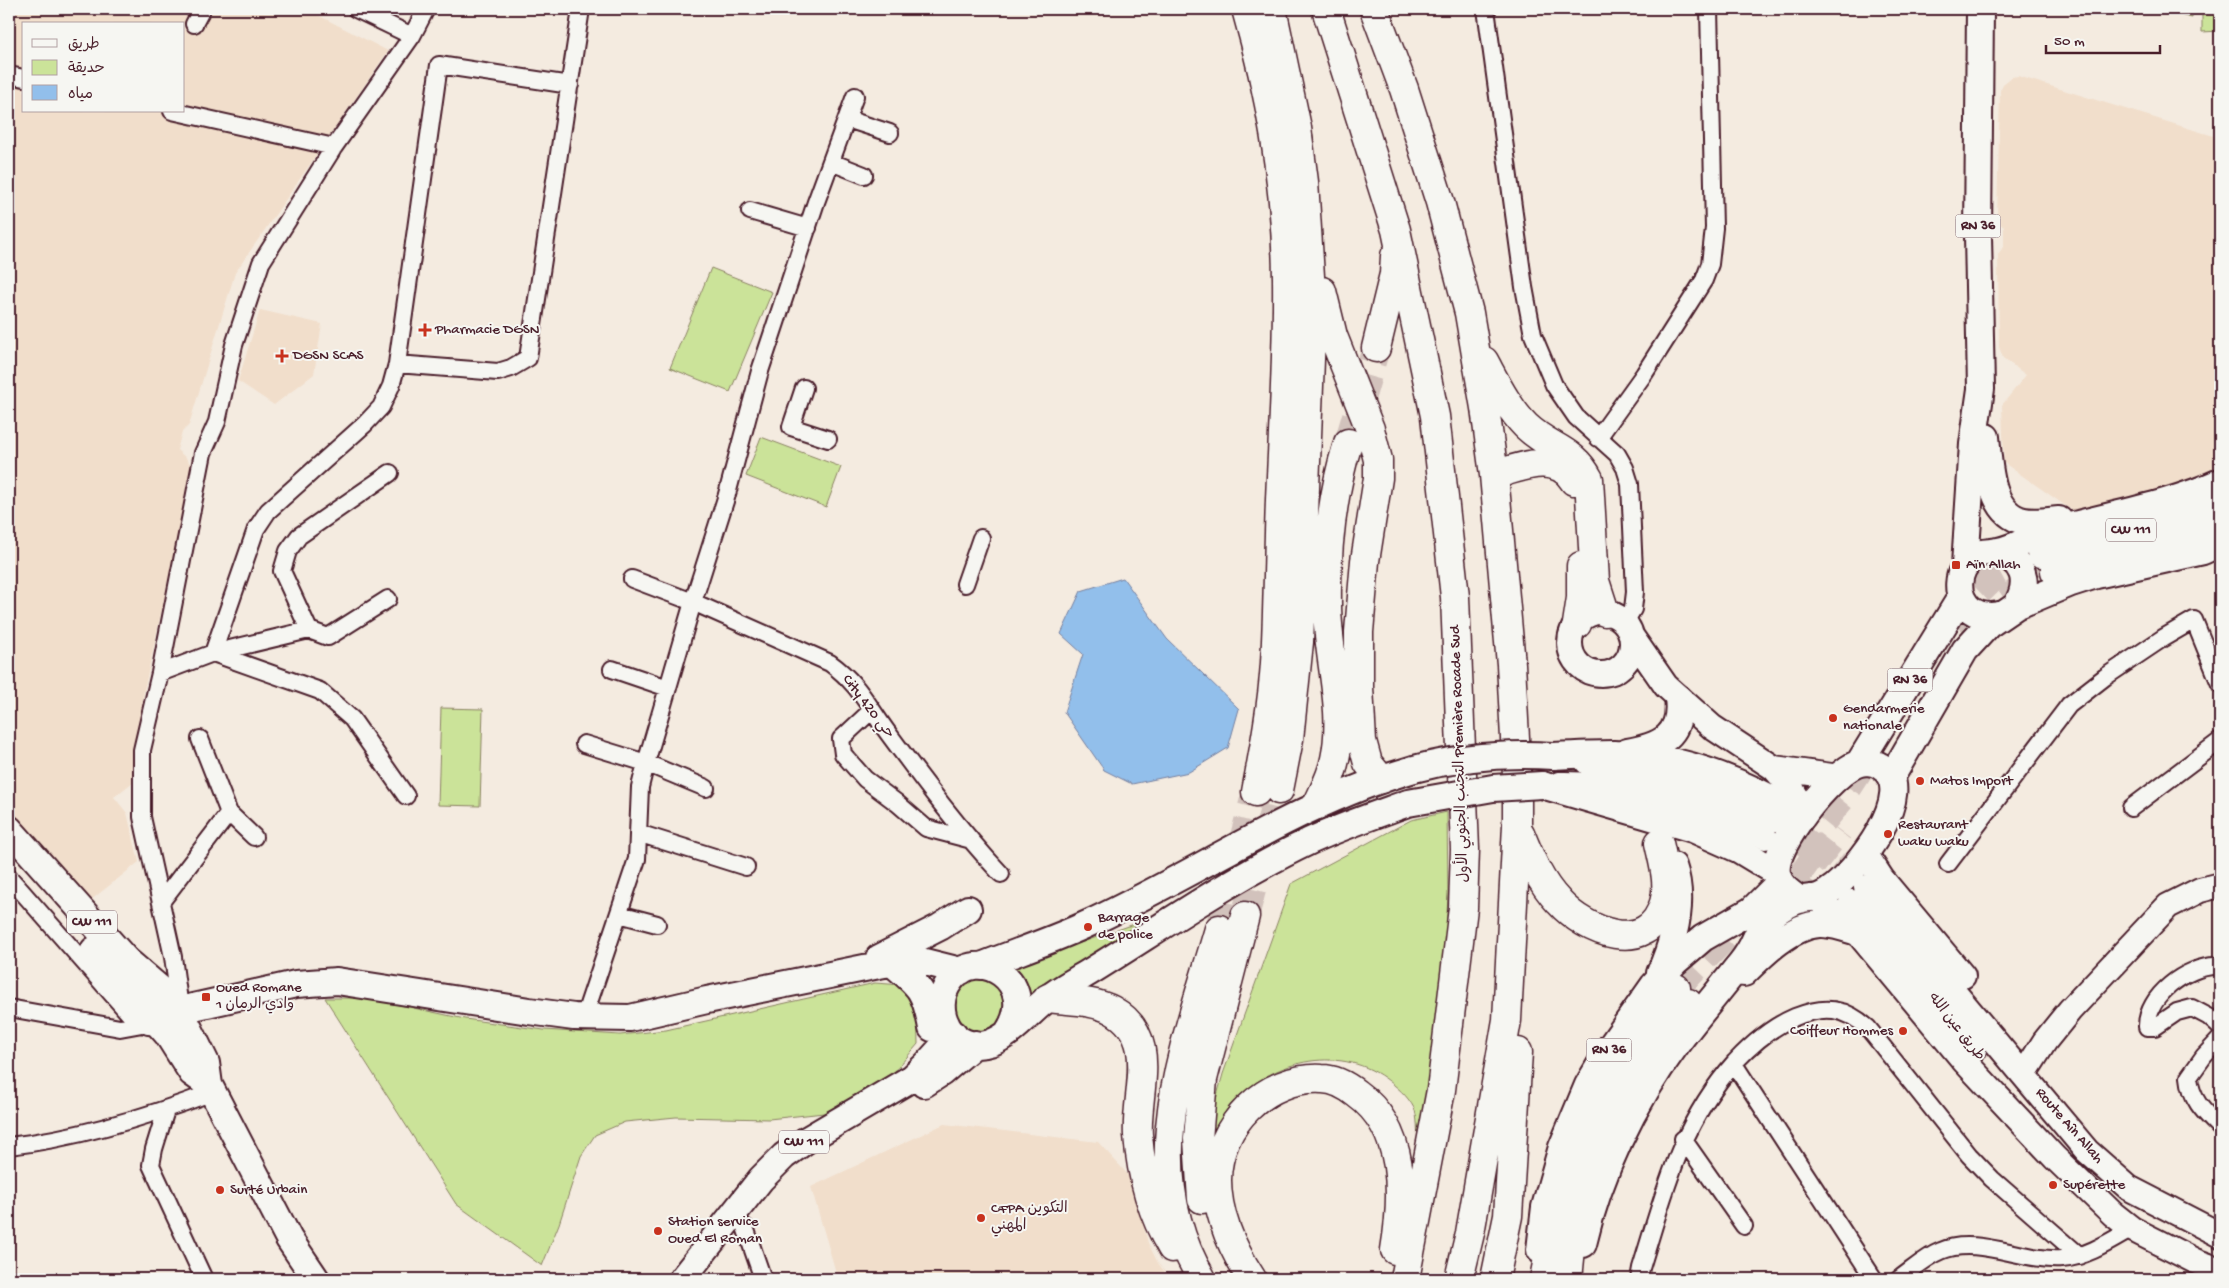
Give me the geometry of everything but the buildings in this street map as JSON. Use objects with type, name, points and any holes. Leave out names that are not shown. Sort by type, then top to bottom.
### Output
[{"type":"highway","points":[[1246,9],[1264,77],[1274,126],[1284,216],[1287,279],[1285,401],[1275,664],[1268,728],[1267,791],[1289,739],[1299,642],[1312,308],[1308,236],[1297,128],[1272,9]]},
{"type":"highway","points":[[1326,9],[1396,230],[1394,274],[1376,348]]},
{"type":"highway","points":[[1374,9],[1404,89],[1440,202],[1475,347],[1494,475],[1511,664],[1517,775],[1517,825],[1508,1020],[1470,1233],[1459,1279]]},
{"type":"highway","name":"التجنب الجنوبي الأول Première Rocade Sud","points":[[1396,230],[1435,416],[1446,505],[1455,597],[1465,859],[1461,928],[1447,1051],[1430,1156],[1405,1279]]},
{"type":"highway","points":[[1308,236],[1333,336],[1370,429],[1378,460],[1378,478],[1365,561],[1359,632],[1359,678],[1362,741],[1368,762],[1381,779]]},
{"type":"highway","points":[[1475,347],[1517,416],[1535,434],[1570,454],[1582,465],[1589,479],[1595,581],[1620,624]]},
{"type":"highway","points":[[1317,805],[1328,783],[1335,760],[1338,736],[1338,712],[1329,650],[1327,605],[1328,555],[1335,497],[1348,443]]},
{"type":"highway","points":[[1494,475],[1517,468],[1548,463],[1565,469],[1576,483],[1581,585],[1577,624]]},
{"type":"highway","name":"CW 111","points":[[2049,572],[2088,537],[2179,519],[2204,512],[2220,504]]},
{"type":"highway","points":[[2049,572],[2192,535],[2220,525]]},
{"type":"highway","points":[[1517,825],[1536,869],[1560,903],[1588,925],[1616,935],[1629,935],[1641,931],[1660,914],[1666,890],[1659,843]]},
{"type":"highway","points":[[1230,1279],[1217,1257],[1205,1218],[1200,1184],[1198,1139],[1203,1078],[1245,916]]},
{"type":"highway","points":[[1495,1279],[1508,1216],[1519,1034],[1520,977],[1512,927]]},
{"type":"highway","points":[[1202,1279],[1174,1212],[1168,1136],[1175,1088],[1185,1043],[1219,929]]},
{"type":"highway","points":[[1543,1279],[1555,1220],[1583,1134],[1620,1061],[1647,1023],[1683,994]]},
{"type":"highway","points":[[1568,1279],[1575,1221],[1585,1186],[1602,1142],[1641,1067],[1664,1032],[1683,994]]},
{"type":"highway","points":[[1048,998],[1092,1003],[1111,1009],[1130,1025],[1137,1036],[1143,1058],[1138,1114],[1140,1157],[1156,1216],[1170,1245],[1193,1279]]},
{"type":"highway","points":[[1252,1279],[1240,1261],[1222,1218],[1217,1182],[1220,1156],[1236,1121],[1261,1096],[1271,1089],[1290,1083],[1323,1079],[1346,1086],[1370,1104],[1387,1128],[1397,1154],[1400,1184],[1399,1226],[1390,1279]]},
{"type":"main road","name":"RN 36","points":[[1965,565],[1973,444],[1981,390],[1978,235],[1980,9]]},
{"type":"main road","points":[[1981,390],[1990,477],[1994,491],[2008,512],[2030,522],[2105,518]]},
{"type":"main road","name":"RN 36","points":[[1973,444],[1979,499],[1996,551]]},
{"type":"main road","points":[[2220,482],[2196,493],[2041,534],[1996,551],[1984,552],[1974,556],[1965,565],[1959,580],[1960,597],[1966,606],[1984,616],[2010,610],[2049,572],[2096,575],[2203,551],[2220,544]]},
{"type":"main road","points":[[1996,551],[2010,557],[2020,567],[2024,580],[2023,594],[2010,610]]},
{"type":"main road","points":[[1683,994],[1750,951],[1759,930],[1775,912],[1838,886],[1865,853],[1883,824],[1892,788],[1989,641],[2008,623],[2049,572]]},
{"type":"main road","name":"RN 36","points":[[1849,770],[1960,597]]},
{"type":"main road","name":"RN 36","points":[[1892,788],[1965,650],[1988,625],[2010,610]]},
{"type":"main road","points":[[1620,624],[1631,653],[1627,661],[1608,674],[1593,673],[1580,666],[1572,653],[1571,638],[1577,624],[1589,614],[1620,624],[1672,692],[1712,727],[1774,768],[1792,789],[1805,814]]},
{"type":"main road","points":[[1614,671],[1640,677],[1672,692]]},
{"type":"main road","points":[[1553,756],[1678,779],[1737,799],[1771,828],[1671,798],[1576,784],[1493,788],[1408,803],[1310,841],[1280,857],[1181,915],[1048,998],[1008,1032],[993,1042],[964,1039],[946,1025],[941,1013],[941,1001],[944,989],[951,978],[971,968],[1083,926],[1317,805],[1381,779],[1441,762],[1496,754],[1553,756],[1616,754],[1653,746],[1670,734],[1679,720],[1672,692]]},
{"type":"main road","points":[[1616,754],[1677,764],[1718,775],[1805,814]]},
{"type":"main road","points":[[1774,768],[1849,770],[1879,765],[1889,772],[1892,788]]},
{"type":"main road","points":[[1575,1279],[1588,1222],[1617,1147],[1641,1099],[1676,1046],[1683,994],[1686,951],[1716,930],[1752,910],[1778,877],[1777,858],[1785,840],[1805,814],[1849,770]]},
{"type":"main road","points":[[1542,785],[1663,819],[1709,835],[1738,849],[1778,877],[1787,891],[1809,899],[1857,932],[1965,1062],[2056,1158]]},
{"type":"main road","points":[[1611,805],[1636,821],[1659,843],[1673,864],[1677,877],[1679,908],[1668,953],[1683,994]]},
{"type":"main road","name":"CW 111","points":[[9,828],[126,960],[167,995],[161,1020],[206,1063],[211,1088],[289,1239],[316,1279]]},
{"type":"main road","points":[[1865,853],[1882,879],[1998,1020],[2018,1053],[2024,1074]]},
{"type":"main road","points":[[9,854],[161,1020],[268,989],[296,984],[338,981],[468,1002],[584,1017],[630,1018],[707,1000],[812,980],[850,970],[892,963],[921,961],[971,968],[993,968],[1004,974],[1013,984],[1018,996],[1019,1008],[1015,1021],[1008,1032]]},
{"type":"main road","points":[[2024,1074],[2045,1041],[2070,1010],[2168,906],[2200,890],[2220,885]]},
{"type":"main road","name":"طريق عين الله","points":[[2024,1074],[1858,895],[1897,954],[1954,1023],[2056,1158]]},
{"type":"main road","points":[[850,970],[911,944],[968,909]]},
{"type":"main road","points":[[1683,994],[1756,961],[1802,928],[1819,924],[1838,926],[1857,932]]},
{"type":"main road","points":[[892,963],[912,979],[925,997],[933,1034],[933,1046],[928,1063]]},
{"type":"main road","points":[[705,1279],[788,1172],[812,1151],[941,1073],[964,1039]]},
{"type":"main road","name":"CW 111","points":[[682,1279],[761,1179],[784,1156],[805,1141],[912,1078],[928,1063],[964,1039]]},
{"type":"main road","name":"Route Aîn Allah","points":[[2024,1074],[2087,1151],[2129,1188],[2220,1235]]},
{"type":"main road","name":"Route Aîn Allah","points":[[2056,1158],[2113,1214],[2132,1229],[2195,1261],[2220,1270]]},
{"type":"main road","points":[[289,1239],[301,1279]]},
{"type":"street","points":[[194,24],[202,9]]},
{"type":"street","points":[[356,9],[412,36]]},
{"type":"street","points":[[161,1020],[173,957],[142,817],[142,750],[160,673],[203,453],[217,422],[234,345],[261,263],[334,147],[412,36],[426,9]]},
{"type":"street","points":[[397,364],[498,372],[511,368],[528,358],[582,9]]},
{"type":"street","points":[[1486,9],[1524,287],[1533,335],[1554,385],[1576,417],[1622,461],[1630,484],[1635,592],[1633,609],[1620,624]]},
{"type":"street","points":[[1598,438],[1685,313],[1704,280],[1710,264],[1714,228],[1709,9]]},
{"type":"street","points":[[213,653],[256,529],[268,511],[365,424],[381,407],[391,386],[397,364],[439,66],[570,85]]},
{"type":"street","points":[[9,75],[22,78]]},
{"type":"street","points":[[584,1017],[637,859],[640,787],[646,763],[693,602],[726,498],[760,371],[855,96]]},
{"type":"street","points":[[176,112],[334,147]]},
{"type":"street","points":[[847,119],[890,133]]},
{"type":"street","points":[[831,162],[864,175]]},
{"type":"street","points":[[750,210],[808,228]]},
{"type":"street","points":[[804,388],[791,427],[828,439]]},
{"type":"street","points":[[309,630],[282,571],[288,551],[299,536],[390,473]]},
{"type":"street","points":[[965,584],[980,538]]},
{"type":"street","name":"City 420 حي","points":[[632,578],[693,602],[830,663],[844,673],[856,686],[968,839],[1001,874]]},
{"type":"street","points":[[160,673],[213,653],[309,630],[328,637],[388,600]]},
{"type":"street","points":[[1948,864],[2069,705],[2105,677],[2163,638],[2194,620],[2220,684]]},
{"type":"street","points":[[213,653],[320,691],[352,718],[406,796]]},
{"type":"street","points":[[612,669],[668,688]]},
{"type":"street","points":[[872,710],[841,739],[843,754],[865,779],[926,828],[968,839]]},
{"type":"street","points":[[200,740],[230,813],[254,837]]},
{"type":"street","points":[[2130,808],[2220,741]]},
{"type":"street","points":[[584,744],[646,763],[706,788]]},
{"type":"street","points":[[161,902],[230,813]]},
{"type":"street","points":[[638,833],[746,867]]},
{"type":"street","points":[[9,877],[132,1017],[161,1020]]},
{"type":"street","points":[[619,914],[657,924]]},
{"type":"street","points":[[2216,966],[2204,966],[2190,971],[2174,983],[2153,1003],[2147,1016],[2147,1027],[2155,1026],[2177,1012],[2192,1008],[2209,1017],[2220,1027]]},
{"type":"street","points":[[9,1008],[120,1028],[161,1020]]},
{"type":"street","points":[[1639,1279],[1683,1140],[1702,1103],[1747,1049],[1787,1020],[1810,1011],[1832,1010],[1846,1012],[1855,1016],[1868,1028],[1969,1155],[1992,1179],[2080,1256]]},
{"type":"street","points":[[2220,1039],[2204,1056],[2189,1077],[2190,1092],[2206,1114],[2220,1128]]},
{"type":"street","points":[[1734,1064],[1874,1279]]},
{"type":"street","points":[[9,1146],[46,1142],[166,1110],[211,1088]]},
{"type":"street","points":[[166,1110],[151,1165],[204,1279]]},
{"type":"street","points":[[1683,1140],[1744,1226]]},
{"type":"street","points":[[746,1227],[763,1279]]},
{"type":"street","points":[[1899,1279],[1940,1251],[1961,1246],[1980,1247],[2049,1260],[2080,1256],[2132,1229]]},
{"type":"shaded area","points":[[9,9],[306,9],[388,51],[235,273],[189,425],[182,432],[177,450],[193,468],[144,691],[133,782],[114,797],[127,813],[139,862],[91,900],[9,812]]},
{"type":"shaded area","points":[[2018,76],[2220,138],[2220,471],[2181,484],[2073,511],[2004,463],[2002,405],[2026,375],[2003,358],[1999,347],[1998,255],[2004,245],[2004,227],[1997,218],[2000,90],[2003,84],[2012,77]]},
{"type":"shaded area","name":"DGSN SCAS","points":[[260,310],[322,324],[314,374],[274,405],[238,381]]},
{"type":"shaded area","name":"CFPA التكوين المهني","points":[[944,1124],[1098,1142],[1134,1181],[1148,1243],[1158,1263],[1170,1279],[842,1279],[837,1276],[811,1187]]},
{"type":"green space","points":[[2155,9],[2192,9],[2192,18]]},
{"type":"green space","points":[[2202,9],[2220,9],[2220,31],[2202,32]]},
{"type":"green space","points":[[711,268],[772,292],[730,392],[670,368]]},
{"type":"green space","points":[[761,437],[841,467],[826,507],[746,476]]},
{"type":"green space","points":[[441,708],[483,709],[480,806],[438,805]]},
{"type":"green space","points":[[1447,812],[1448,893],[1444,982],[1418,1142],[1417,1120],[1414,1108],[1398,1088],[1385,1078],[1366,1068],[1346,1062],[1325,1060],[1305,1062],[1284,1068],[1265,1077],[1247,1089],[1226,1110],[1216,1130],[1206,1158],[1213,1110],[1223,1074],[1291,884],[1411,820]]},
{"type":"green space","points":[[1285,849],[1024,1004],[1008,968],[1146,920]]},
{"type":"green space","points":[[974,979],[984,979],[998,986],[1005,1000],[1005,1010],[998,1024],[984,1031],[974,1031],[964,1027],[957,1020],[953,1010],[953,1000],[957,990],[964,983]]},
{"type":"green space","points":[[875,983],[903,985],[917,1004],[918,1044],[889,1078],[824,1113],[769,1119],[676,1117],[625,1122],[595,1135],[581,1156],[559,1224],[542,1266],[456,1204],[325,998],[367,998],[465,1019],[544,1030],[620,1035],[666,1030]]},
{"type":"water","points":[[1123,578],[1167,639],[1239,709],[1228,748],[1189,772],[1132,784],[1104,770],[1064,712],[1083,654],[1061,634],[1081,591]]},
{"type":"tunnel","points":[[1348,443],[1376,348]]},
{"type":"tunnel","points":[[1953,624],[1970,600],[1993,578],[2038,554]]},
{"type":"tunnel","points":[[2005,600],[2031,583],[2055,571]]},
{"type":"tunnel","points":[[1770,886],[1841,799],[1872,751]]},
{"type":"tunnel","points":[[1245,916],[1279,790]]},
{"type":"tunnel","points":[[1219,929],[1256,792]]},
{"type":"tunnel","points":[[1778,820],[1863,884]]},
{"type":"tunnel","points":[[1787,897],[1839,830]]},
{"type":"tunnel","points":[[1767,838],[1827,881],[1848,900]]},
{"type":"tunnel","points":[[1676,988],[1744,917]]},
{"type":"place","name":"Pharmacie DGSN","points":[[425,330]]},
{"type":"place","name":"DGSN SCAS","points":[[282,356]]},
{"type":"place","name":"Aïn Allah","points":[[1956,565]]},
{"type":"place","name":"Gendarmerie nationale","points":[[1833,718]]},
{"type":"place","name":"Matos Import","points":[[1920,781]]},
{"type":"place","name":"Restaurant waku waku","points":[[1888,834]]},
{"type":"place","name":"Barrage de police","points":[[1088,927]]},
{"type":"place","name":"Oued Romane 1 وادي الرمان","points":[[206,997]]},
{"type":"place","name":"Coiffeur Hommes","points":[[1903,1031]]},
{"type":"place","name":"Supérette","points":[[2053,1185]]},
{"type":"place","name":"Surté Urbain","points":[[220,1190]]},
{"type":"place","name":"CFPA التكوين المهني","points":[[981,1218]]},
{"type":"place","name":"Station service Oued El Roman","points":[[658,1231]]}]
